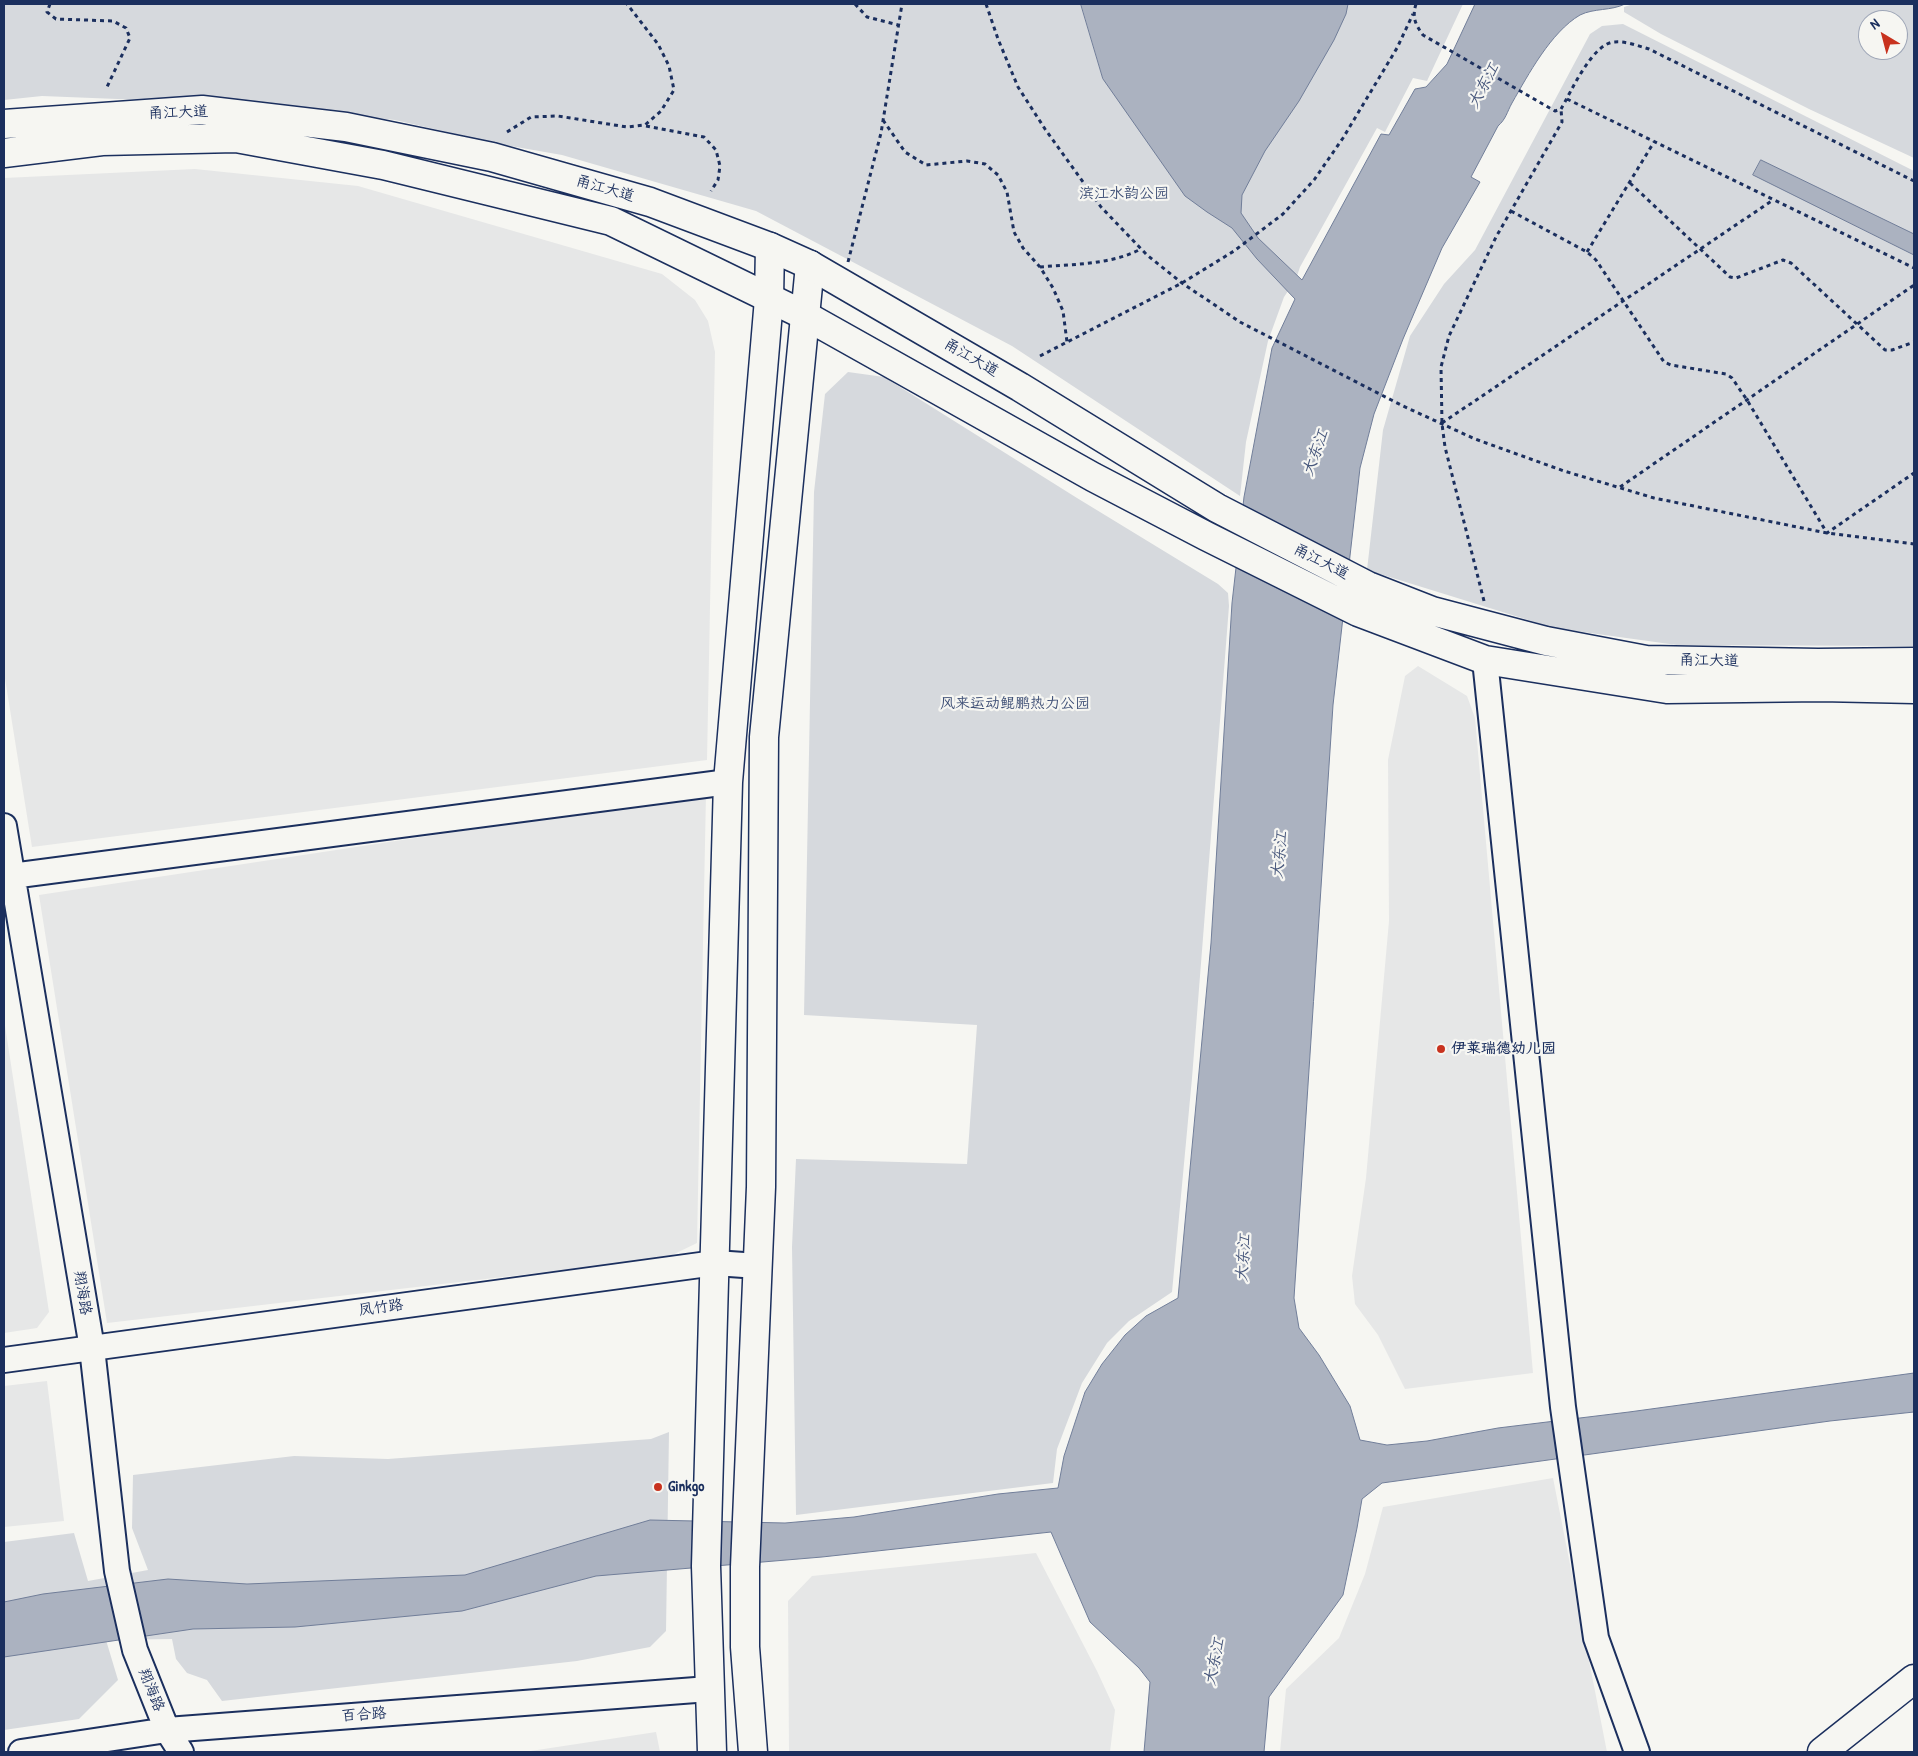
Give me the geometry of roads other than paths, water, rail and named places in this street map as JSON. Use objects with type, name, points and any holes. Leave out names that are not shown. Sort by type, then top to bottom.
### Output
[{"type":"main road","name":"甬江大道","points":[[4,124],[202,110],[346,127],[492,157],[650,202],[770,247],[810,265],[1020,387],[1217,508],[1368,586],[1432,611],[1546,641],[1646,660],[1818,663],[1914,662]]},
{"type":"main road","name":"甬江大道","points":[[4,153],[102,141],[236,138],[353,160],[611,221],[769,300],[806,316],[1093,477],[1206,536],[1358,612],[1485,660],[1667,689],[1821,687],[1914,689]]},
{"type":"main road","points":[[712,1752],[706,1566],[728,782],[769,300],[770,247]]},
{"type":"main road","points":[[753,1752],[745,1647],[745,1567],[761,1187],[764,736],[810,265]]},
{"type":"main road","points":[[1822,1752],[1914,1679]]},
{"type":"main road","points":[[1847,1752],[1914,1684]]},
{"type":"street","points":[[1485,660],[1563,1408],[1596,1638],[1637,1752]]},
{"type":"street","points":[[8,876],[728,782]]},
{"type":"street","name":"翔海路","points":[[4,826],[8,876],[92,1348],[117,1571],[135,1650],[167,1730],[181,1752]]},
{"type":"street","name":"凤竹路","points":[[4,1360],[715,1262],[758,1266]]},
{"type":"street","name":"百合路","points":[[21,1752],[167,1730],[709,1689]]},
{"type":"water","name":"大东江","points":[[1081,4],[1348,4],[1346,14],[1334,40],[1299,101],[1265,151],[1242,195],[1241,213],[1258,238],[1302,280],[1381,134],[1389,135],[1415,89],[1426,87],[1447,64],[1475,4],[1625,4],[1580,15],[1559,32],[1533,67],[1505,118],[1498,126],[1471,177],[1480,182],[1442,248],[1403,339],[1374,414],[1360,468],[1333,705],[1294,1298],[1299,1328],[1319,1355],[1350,1406],[1360,1440],[1387,1445],[1427,1441],[1498,1428],[1914,1373],[1914,1412],[1830,1421],[1382,1483],[1362,1499],[1343,1595],[1269,1697],[1264,1752],[1144,1752],[1150,1682],[1139,1668],[1090,1622],[1051,1532],[822,1557],[596,1576],[462,1611],[295,1627],[193,1629],[4,1657],[4,1602],[43,1594],[168,1579],[247,1584],[465,1575],[650,1520],[785,1523],[854,1517],[998,1494],[1058,1488],[1064,1456],[1085,1392],[1102,1364],[1125,1335],[1146,1316],[1178,1298],[1211,943],[1232,603],[1244,497],[1272,348],[1295,299],[1257,259],[1232,228],[1185,196],[1103,79]]},
{"type":"water","points":[[1761,160],[1914,234],[1914,255],[1753,175]]},
{"type":"place","name":"伊莱瑞德幼儿园","points":[[1441,1049]]},
{"type":"place","name":"Ginkgo","points":[[658,1487]]},
{"type":"park label","name":"滨江水韵公园","points":[[1124,194]]},
{"type":"park label","name":"风来运动鲲鹏热力公园","points":[[1015,704]]}]
